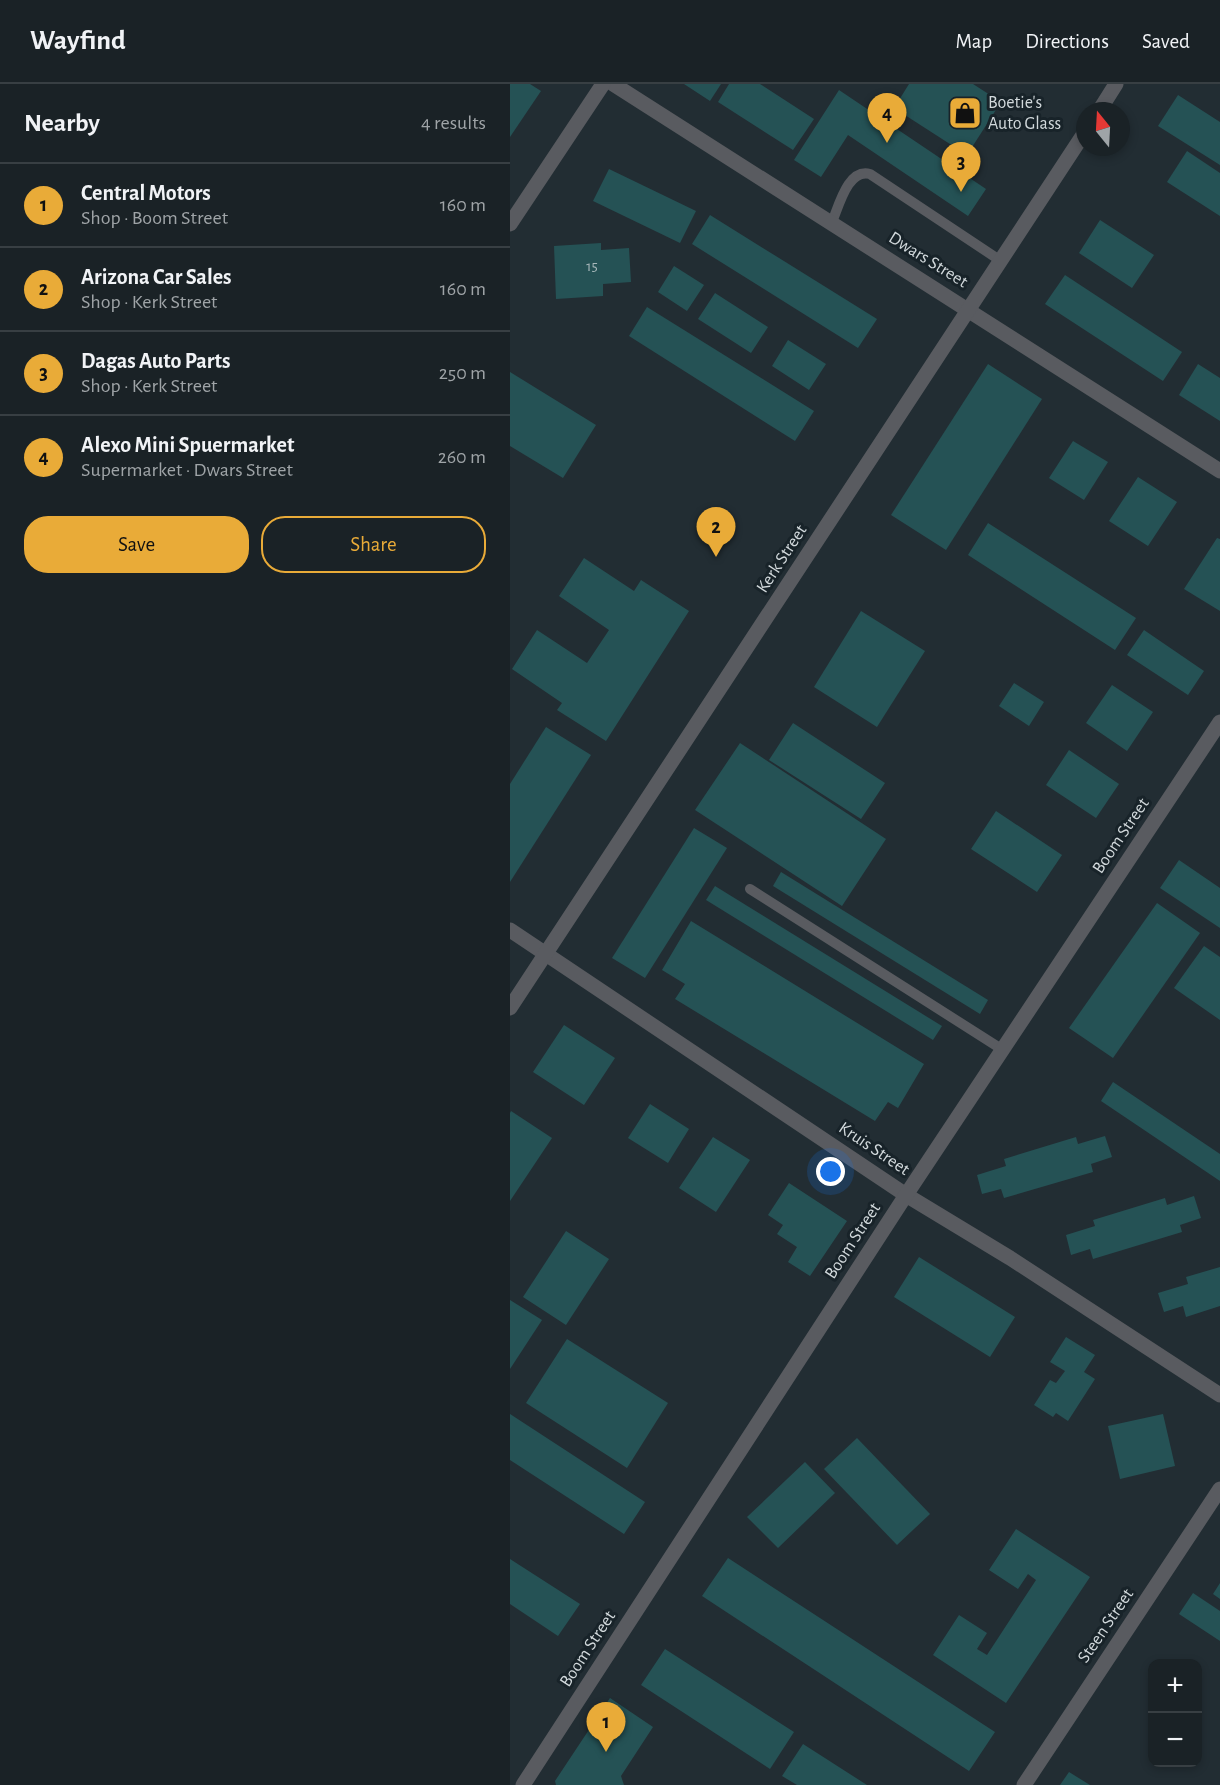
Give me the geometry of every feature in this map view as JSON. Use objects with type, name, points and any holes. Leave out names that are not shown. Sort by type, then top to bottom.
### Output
[{"type":"street","points":[[510,224],[603,84]]},
{"type":"street","name":"Dwars Street","points":[[613,84],[1220,471]]},
{"type":"street","points":[[1105,102],[1116,84]]},
{"type":"street","name":"Kerk Street","points":[[510,1008],[1076,146]]},
{"type":"street","name":"Boom Street","points":[[523,1785],[906,1195],[1220,722]]},
{"type":"street","name":"Kruis Street","points":[[510,930],[906,1195],[1010,1258],[1220,1395]]},
{"type":"street","name":"Steen Street","points":[[1024,1785],[1220,1489]]},
{"type":"lane","points":[[832,222],[848,185],[863,172],[878,179],[1001,261]]},
{"type":"lane","points":[[750,888],[1002,1050]]},
{"type":"building","points":[[510,84],[530,84],[541,91],[510,137]]},
{"type":"building","points":[[684,84],[721,84],[710,101]]},
{"type":"building","points":[[729,84],[760,84],[814,119],[793,150],[718,102]]},
{"type":"building","points":[[909,84],[973,84],[1001,102],[967,155],[894,108]]},
{"type":"building","points":[[839,90],[986,189],[968,216],[848,135],[821,177],[794,160]]},
{"type":"building","points":[[1178,95],[1220,122],[1220,165],[1158,126]]},
{"type":"building","points":[[1187,151],[1220,173],[1220,216],[1167,182]]},
{"type":"building","points":[[609,169],[696,211],[680,243],[593,201]]},
{"type":"building","points":[[710,215],[877,319],[858,348],[692,244]]},
{"type":"building","points":[[1100,220],[1154,255],[1132,288],[1079,253]]},
{"type":"building","points":[[601,243],[601,250],[629,248],[631,282],[603,284],[603,296],[556,299],[554,246]]},
{"type":"building","points":[[674,266],[704,285],[687,311],[658,292]]},
{"type":"building","points":[[1065,275],[1182,352],[1163,381],[1045,304]]},
{"type":"building","points":[[715,293],[768,327],[751,353],[698,319]]},
{"type":"building","points":[[647,307],[814,411],[795,441],[629,336]]},
{"type":"building","points":[[788,340],[826,364],[809,390],[772,366]]},
{"type":"building","points":[[988,364],[1042,399],[946,550],[891,515]]},
{"type":"building","points":[[1198,364],[1220,378],[1220,421],[1179,395]]},
{"type":"building","points":[[510,372],[596,425],[563,478],[510,446]]},
{"type":"building","points":[[1073,441],[1108,462],[1084,500],[1049,478]]},
{"type":"building","points":[[1138,477],[1177,502],[1148,546],[1109,521]]},
{"type":"building","points":[[988,523],[1136,618],[1115,650],[968,555]]},
{"type":"building","points":[[1217,538],[1220,539],[1220,611],[1184,589]]},
{"type":"building","points":[[584,558],[634,591],[641,580],[689,611],[606,741],[557,710],[562,703],[512,669],[537,630],[587,663],[609,630],[559,596]]},
{"type":"building","points":[[861,611],[925,651],[877,727],[814,687]]},
{"type":"building","points":[[1144,630],[1204,671],[1188,695],[1127,655]]},
{"type":"building","points":[[1014,683],[1044,702],[1029,726],[999,706]]},
{"type":"building","points":[[1112,685],[1153,712],[1127,751],[1086,723]]},
{"type":"building","points":[[793,723],[885,783],[861,819],[769,760]]},
{"type":"building","points":[[546,727],[591,755],[510,882],[510,784]]},
{"type":"building","points":[[740,743],[886,839],[842,906],[695,810]]},
{"type":"building","points":[[1069,750],[1119,784],[1096,818],[1046,785]]},
{"type":"building","points":[[996,811],[1062,855],[1037,892],[971,849]]},
{"type":"building","points":[[694,828],[727,848],[645,978],[612,958]]},
{"type":"building","points":[[1179,860],[1220,888],[1220,928],[1160,888]]},
{"type":"building","points":[[781,872],[988,1000],[980,1014],[773,886]]},
{"type":"building","points":[[715,886],[942,1026],[933,1040],[706,900]]},
{"type":"building","points":[[1157,903],[1200,933],[1113,1058],[1069,1028]]},
{"type":"building","points":[[691,921],[924,1064],[898,1108],[888,1102],[875,1121],[675,999],[685,984],[662,970]]},
{"type":"building","points":[[1204,946],[1220,957],[1220,1020],[1174,988]]},
{"type":"building","points":[[564,1025],[615,1058],[584,1105],[533,1072]]},
{"type":"building","points":[[1113,1082],[1220,1154],[1220,1181],[1101,1101]]},
{"type":"building","points":[[650,1104],[689,1129],[668,1163],[628,1138]]},
{"type":"building","points":[[511,1111],[552,1138],[510,1201],[510,1113]]},
{"type":"building","points":[[1105,1136],[1112,1157],[1091,1164],[1093,1172],[1004,1198],[1001,1189],[982,1194],[977,1175],[1006,1166],[1004,1159],[1076,1137],[1078,1144]]},
{"type":"building","points":[[713,1137],[750,1160],[716,1212],[679,1188]]},
{"type":"building","points":[[789,1183],[847,1221],[810,1276],[788,1262],[797,1247],[777,1234],[783,1225],[768,1215]]},
{"type":"building","points":[[1194,1196],[1201,1218],[1180,1225],[1182,1232],[1093,1259],[1090,1249],[1071,1255],[1066,1235],[1095,1226],[1093,1220],[1165,1198],[1167,1205]]},
{"type":"building","points":[[566,1231],[609,1259],[566,1325],[523,1297]]},
{"type":"building","points":[[919,1257],[1015,1317],[990,1357],[894,1297]]},
{"type":"building","points":[[1220,1267],[1220,1306],[1186,1317],[1183,1306],[1164,1312],[1158,1293],[1188,1284],[1186,1277]]},
{"type":"building","points":[[510,1300],[542,1320],[510,1369]]},
{"type":"building","points":[[1066,1337],[1095,1355],[1084,1372],[1095,1379],[1068,1421],[1056,1413],[1053,1417],[1034,1405],[1050,1380],[1056,1383],[1065,1371],[1050,1362]]},
{"type":"building","points":[[567,1339],[668,1403],[627,1468],[526,1403]]},
{"type":"building","points":[[510,1414],[645,1502],[624,1534],[510,1460]]},
{"type":"building","points":[[1163,1414],[1175,1466],[1120,1479],[1108,1426]]},
{"type":"building","points":[[857,1438],[930,1514],[897,1545],[824,1469]]},
{"type":"building","points":[[805,1462],[835,1493],[778,1548],[747,1517]]},
{"type":"building","points":[[1016,1529],[1090,1577],[1006,1703],[933,1655],[959,1615],[987,1633],[977,1649],[987,1655],[1036,1580],[1028,1574],[1018,1589],[989,1570]]},
{"type":"building","points":[[728,1558],[995,1732],[969,1771],[702,1596]]},
{"type":"building","points":[[510,1559],[580,1604],[558,1636],[510,1604]]},
{"type":"building","points":[[1220,1583],[1220,1599],[1213,1594]]},
{"type":"building","points":[[1193,1593],[1220,1611],[1220,1641],[1179,1614]]},
{"type":"building","points":[[665,1649],[794,1732],[770,1769],[641,1685]]},
{"type":"building","points":[[610,1698],[653,1727],[621,1776],[624,1785],[556,1785],[555,1781]]},
{"type":"building","points":[[803,1744],[867,1785],[797,1785],[782,1776]]},
{"type":"building","points":[[1069,1772],[1090,1785],[1060,1785]]},
{"type":"place","name":"Boetie's Auto Glass","points":[[965,113]]},
{"type":"place","name":"Alexo Mini Spuermarket","points":[[887,143]]},
{"type":"place","name":"Dagas Auto Parts","points":[[961,192]]},
{"type":"place","name":"Arizona Car Sales","points":[[716,557]]},
{"type":"place","name":"Central Motors","points":[[606,1752]]}]
